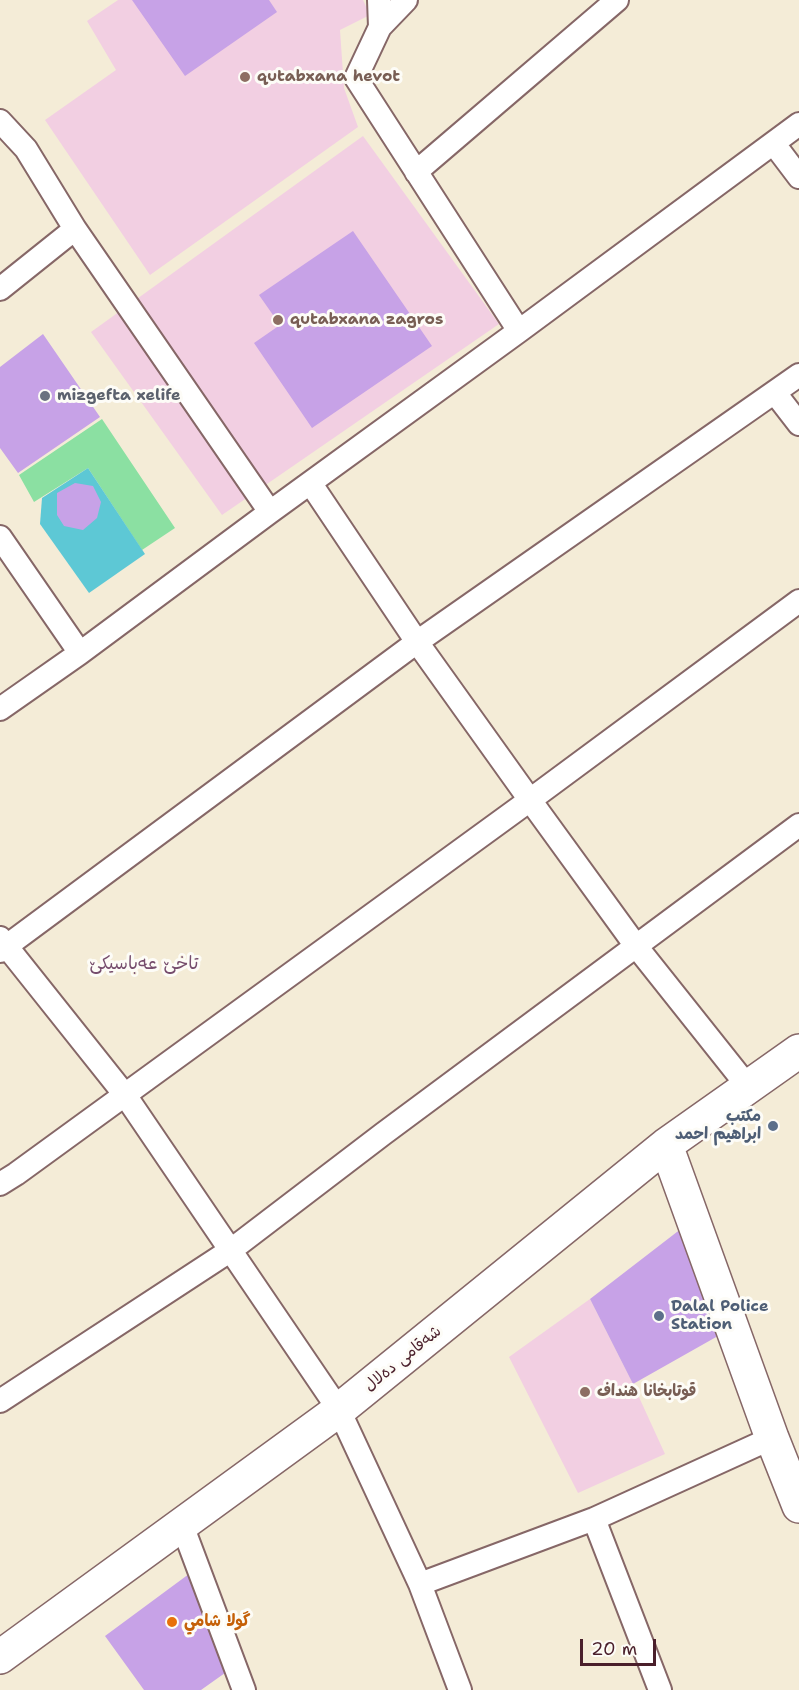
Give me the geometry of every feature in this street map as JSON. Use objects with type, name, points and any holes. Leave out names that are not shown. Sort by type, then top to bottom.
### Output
[{"type":"main road","name":"شەقامی دەلال","points":[[0,1658],[339,1410],[666,1145],[798,1055]]},
{"type":"main road","points":[[666,1145],[772,1438],[799,1506]]},
{"type":"street","points":[[379,0],[380,27]]},
{"type":"street","points":[[406,0],[380,27],[356,78],[519,332]]},
{"type":"street","points":[[416,172],[617,0]]},
{"type":"street","points":[[0,121],[26,149],[75,229],[270,512]]},
{"type":"street","points":[[0,709],[519,332],[799,124]]},
{"type":"street","points":[[774,144],[799,177]]},
{"type":"street","points":[[0,289],[75,229]]},
{"type":"street","points":[[460,1690],[420,1584],[339,1410],[124,1095],[2,945],[417,642],[799,375]]},
{"type":"street","points":[[775,393],[799,424]]},
{"type":"street","points":[[310,484],[417,642],[636,946],[749,1088]]},
{"type":"street","points":[[0,537],[80,653]]},
{"type":"street","points":[[0,1184],[530,800],[799,601]]},
{"type":"street","points":[[0,1401],[231,1250],[392,1127],[799,825]]},
{"type":"street","points":[[420,1584],[594,1519],[772,1438]]},
{"type":"street","points":[[594,1519],[660,1690]]},
{"type":"street","points":[[182,1525],[244,1690]]},
{"type":"shaded area","points":[[118,0],[363,0],[370,15],[340,30],[344,88],[358,127],[150,275],[45,120],[116,70],[87,21]]},
{"type":"shaded area","points":[[363,136],[499,324],[222,515],[91,332]]},
{"type":"shaded area","points":[[590,1299],[665,1454],[578,1493],[509,1357]]},
{"type":"green space","points":[[102,419],[175,528],[142,550],[88,468],[34,502],[19,475]]},
{"type":"water","points":[[88,468],[145,554],[89,593],[40,524],[42,498]]},
{"type":"building","points":[[132,0],[269,0],[277,12],[185,76]]},
{"type":"building","points":[[353,231],[432,346],[312,428],[254,343],[280,325],[259,295]]},
{"type":"building","points":[[43,334],[100,417],[18,473],[0,448],[0,367]]},
{"type":"building","points":[[75,483],[93,486],[101,502],[97,518],[83,530],[64,526],[57,515],[57,493]]},
{"type":"building","name":"Dalal Police Station","points":[[686,1225],[725,1332],[633,1384],[590,1299]]},
{"type":"building","points":[[193,1571],[232,1668],[201,1690],[144,1690],[105,1636]]},
{"type":"place","name":"qutabxana hevot","points":[[245,77]]},
{"type":"place","name":"qutabxana zagros","points":[[278,320]]},
{"type":"place","name":"mizgefta xelife","points":[[45,396]]},
{"type":"place","name":"مكتب ابراهيم احمد","points":[[773,1126]]},
{"type":"place","name":"Dalal Police Station","points":[[659,1316]]},
{"type":"place","name":"قوتابخانا هنداف","points":[[585,1392]]},
{"type":"place","name":"گولا شامي","points":[[172,1622]]},
{"type":"district","name":"تاخێ عه‌باسيكێ","points":[[144,964]]}]
